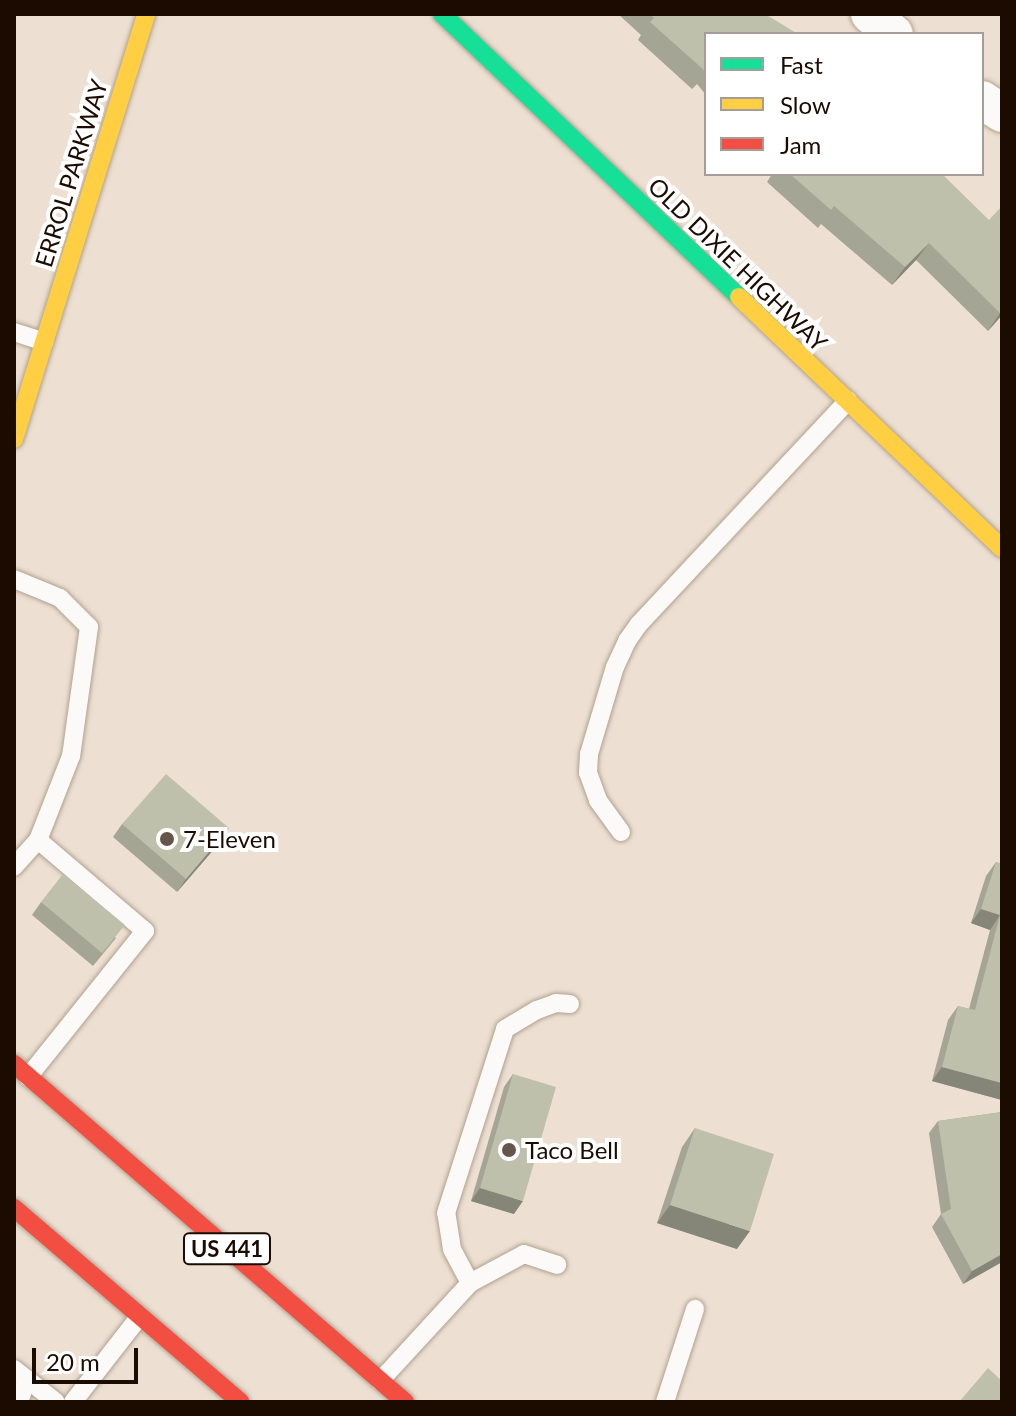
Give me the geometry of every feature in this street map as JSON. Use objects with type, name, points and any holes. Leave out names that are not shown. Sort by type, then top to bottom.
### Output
[{"type":"street","name":"ERROL PARKWAY","points":[[14,439],[146,14]]},
{"type":"street","name":"OLD DIXIE HIGHWAY","points":[[442,14],[1002,548]]},
{"type":"street","points":[[870,14],[892,32]]},
{"type":"street","points":[[984,101],[1002,113]]},
{"type":"street","name":"US 441","points":[[21,1071],[405,1402]]},
{"type":"street","points":[[14,1208],[240,1402]]},
{"type":"lane","points":[[14,332],[44,342]]},
{"type":"lane","points":[[621,832],[598,800],[588,773],[589,754],[615,667],[627,641],[639,624],[848,401]]},
{"type":"lane","points":[[14,579],[60,598],[89,627],[71,756],[38,840],[14,867]]},
{"type":"lane","points":[[21,1071],[145,931],[38,840]]},
{"type":"lane","points":[[470,1283],[452,1249],[446,1213],[505,1029],[537,1010],[556,1003],[570,1004]]},
{"type":"lane","points":[[380,1381],[470,1283],[524,1254],[557,1265]]},
{"type":"lane","points":[[665,1402],[695,1309]]},
{"type":"lane","points":[[73,1402],[140,1316]]},
{"type":"lane","points":[[19,1402],[20,1374]]},
{"type":"lane","points":[[20,1374],[56,1402]]},
{"type":"building","points":[[650,14],[765,14],[795,32],[704,32],[704,70],[650,22],[654,18]]},
{"type":"building","points":[[792,176],[944,176],[989,220],[1002,206],[1002,311],[1000,313],[929,243],[905,267],[834,206],[831,210]]},
{"type":"building","name":"7-Eleven","points":[[166,774],[229,828],[186,879],[122,824]]},
{"type":"building","points":[[996,862],[1002,864],[1002,1083],[942,1067],[958,1006],[975,1010],[1000,915],[981,909]]},
{"type":"building","points":[[63,874],[125,925],[102,953],[41,902]]},
{"type":"building","name":"Taco Bell","points":[[513,1074],[556,1087],[523,1201],[480,1188]]},
{"type":"building","points":[[1002,1112],[1002,1254],[972,1271],[941,1214],[951,1209],[938,1121]]},
{"type":"building","points":[[695,1128],[774,1154],[750,1231],[670,1205]]},
{"type":"building","points":[[988,1368],[1002,1381],[1002,1402],[959,1402]]},
{"type":"traffic: fast","points":[[442,14],[739,297]]},
{"type":"traffic: slow","points":[[14,439],[146,14]]},
{"type":"traffic: slow","points":[[739,297],[1002,548]]},
{"type":"traffic: jam","points":[[14,1064],[405,1402]]},
{"type":"traffic: jam","points":[[14,1208],[240,1402]]},
{"type":"place","name":"7-Eleven","points":[[167,839]]},
{"type":"place","name":"Taco Bell","points":[[509,1150]]}]
